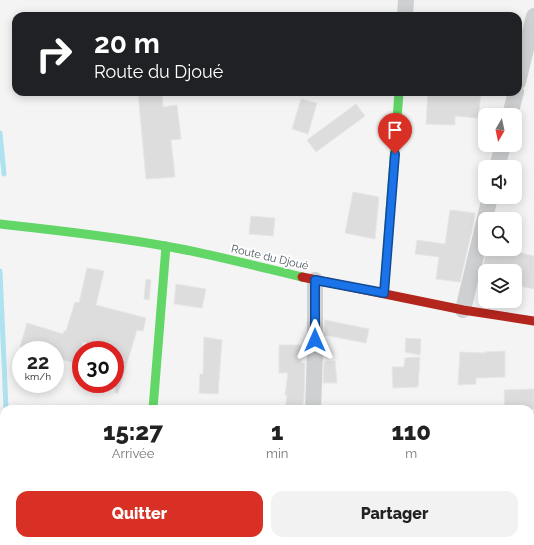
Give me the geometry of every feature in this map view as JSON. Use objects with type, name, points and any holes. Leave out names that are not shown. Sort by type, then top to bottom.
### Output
[{"type":"main road","points":[[384,293],[399,96]]},
{"type":"main road","name":"Route du Djoué","points":[[0,224],[85,233],[166,246],[246,263],[315,280],[463,310],[534,321]]},
{"type":"main road","points":[[152,405],[166,246]]},
{"type":"street","points":[[405,12],[406,0]]},
{"type":"street","points":[[522,66],[534,16]]},
{"type":"street","points":[[512,108],[515,96]]},
{"type":"street","points":[[463,310],[488,204]]},
{"type":"street","points":[[313,405],[315,280]]},
{"type":"building","points":[[138,96],[162,96],[163,107],[177,105],[181,139],[171,140],[175,177],[146,179]]},
{"type":"building","points":[[428,96],[481,96],[478,118],[455,116],[455,125],[426,124]]},
{"type":"building","points":[[301,99],[317,103],[308,134],[292,129]]},
{"type":"building","points":[[356,104],[365,116],[316,152],[307,140]]},
{"type":"building","points":[[353,192],[379,197],[375,239],[345,233]]},
{"type":"building","points":[[450,210],[475,213],[460,282],[436,279],[439,257],[415,254],[417,240],[445,244]]},
{"type":"building","points":[[251,216],[275,218],[273,236],[249,234]]},
{"type":"building","points":[[522,253],[534,256],[534,289],[522,286],[522,264],[484,264],[485,256],[522,256]]},
{"type":"building","points":[[87,268],[104,271],[96,305],[146,318],[143,331],[137,330],[124,373],[124,341],[72,341],[72,362],[64,360],[64,341],[22,341],[27,323],[63,334],[64,331],[66,331],[75,302],[79,303]]},
{"type":"building","points":[[146,279],[151,280],[149,300],[144,299]]},
{"type":"building","points":[[176,284],[206,289],[202,308],[174,304]]},
{"type":"building","points":[[325,320],[369,329],[366,343],[324,335]]},
{"type":"building","points":[[204,337],[222,340],[218,394],[199,393],[200,374],[203,374]]},
{"type":"building","points":[[406,338],[421,339],[420,355],[405,352]]},
{"type":"building","points":[[279,345],[302,345],[301,363],[305,363],[303,405],[286,405],[287,395],[285,395],[288,373],[279,373]]},
{"type":"building","points":[[505,351],[505,377],[476,378],[476,384],[458,385],[460,352],[485,353]]},
{"type":"building","points":[[420,357],[418,387],[393,388],[392,367],[404,367],[405,358]]},
{"type":"building","points":[[335,361],[337,383],[323,383],[324,362]]},
{"type":"building","points":[[534,389],[534,405],[505,405],[504,390]]},
{"type":"waterway","points":[[0,133],[4,174]]},
{"type":"waterway","points":[[0,271],[6,405]]},
{"type":"traffic: fast","points":[[384,293],[399,96]]},
{"type":"traffic: fast","points":[[0,224],[145,242],[216,256],[302,277]]},
{"type":"traffic: fast","points":[[153,405],[166,246]]},
{"type":"traffic: jam","points":[[302,277],[463,310],[534,321]]},
{"type":"route","points":[[315,340],[315,280],[384,293],[395,154]]}]
